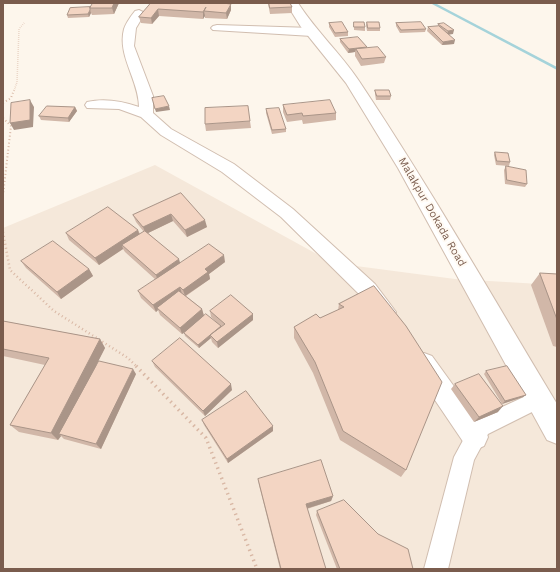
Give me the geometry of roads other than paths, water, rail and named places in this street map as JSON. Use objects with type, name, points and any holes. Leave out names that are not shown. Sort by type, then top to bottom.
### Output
[{"type":"street","name":"Malakpur Dokada Road","points":[[292,3],[312,32],[352,80],[407,168],[557,430]]},
{"type":"street","points":[[140,13],[130,28],[128,46],[146,96],[146,114]]},
{"type":"street","points":[[217,28],[312,32]]},
{"type":"street","points":[[92,105],[120,106],[146,114],[166,132],[228,168],[287,213],[368,290],[396,326]]},
{"type":"street","points":[[415,350],[475,437]]},
{"type":"street","points":[[436,569],[464,457],[481,427],[539,399]]},
{"type":"waterway","points":[[432,3],[557,69]]}]
